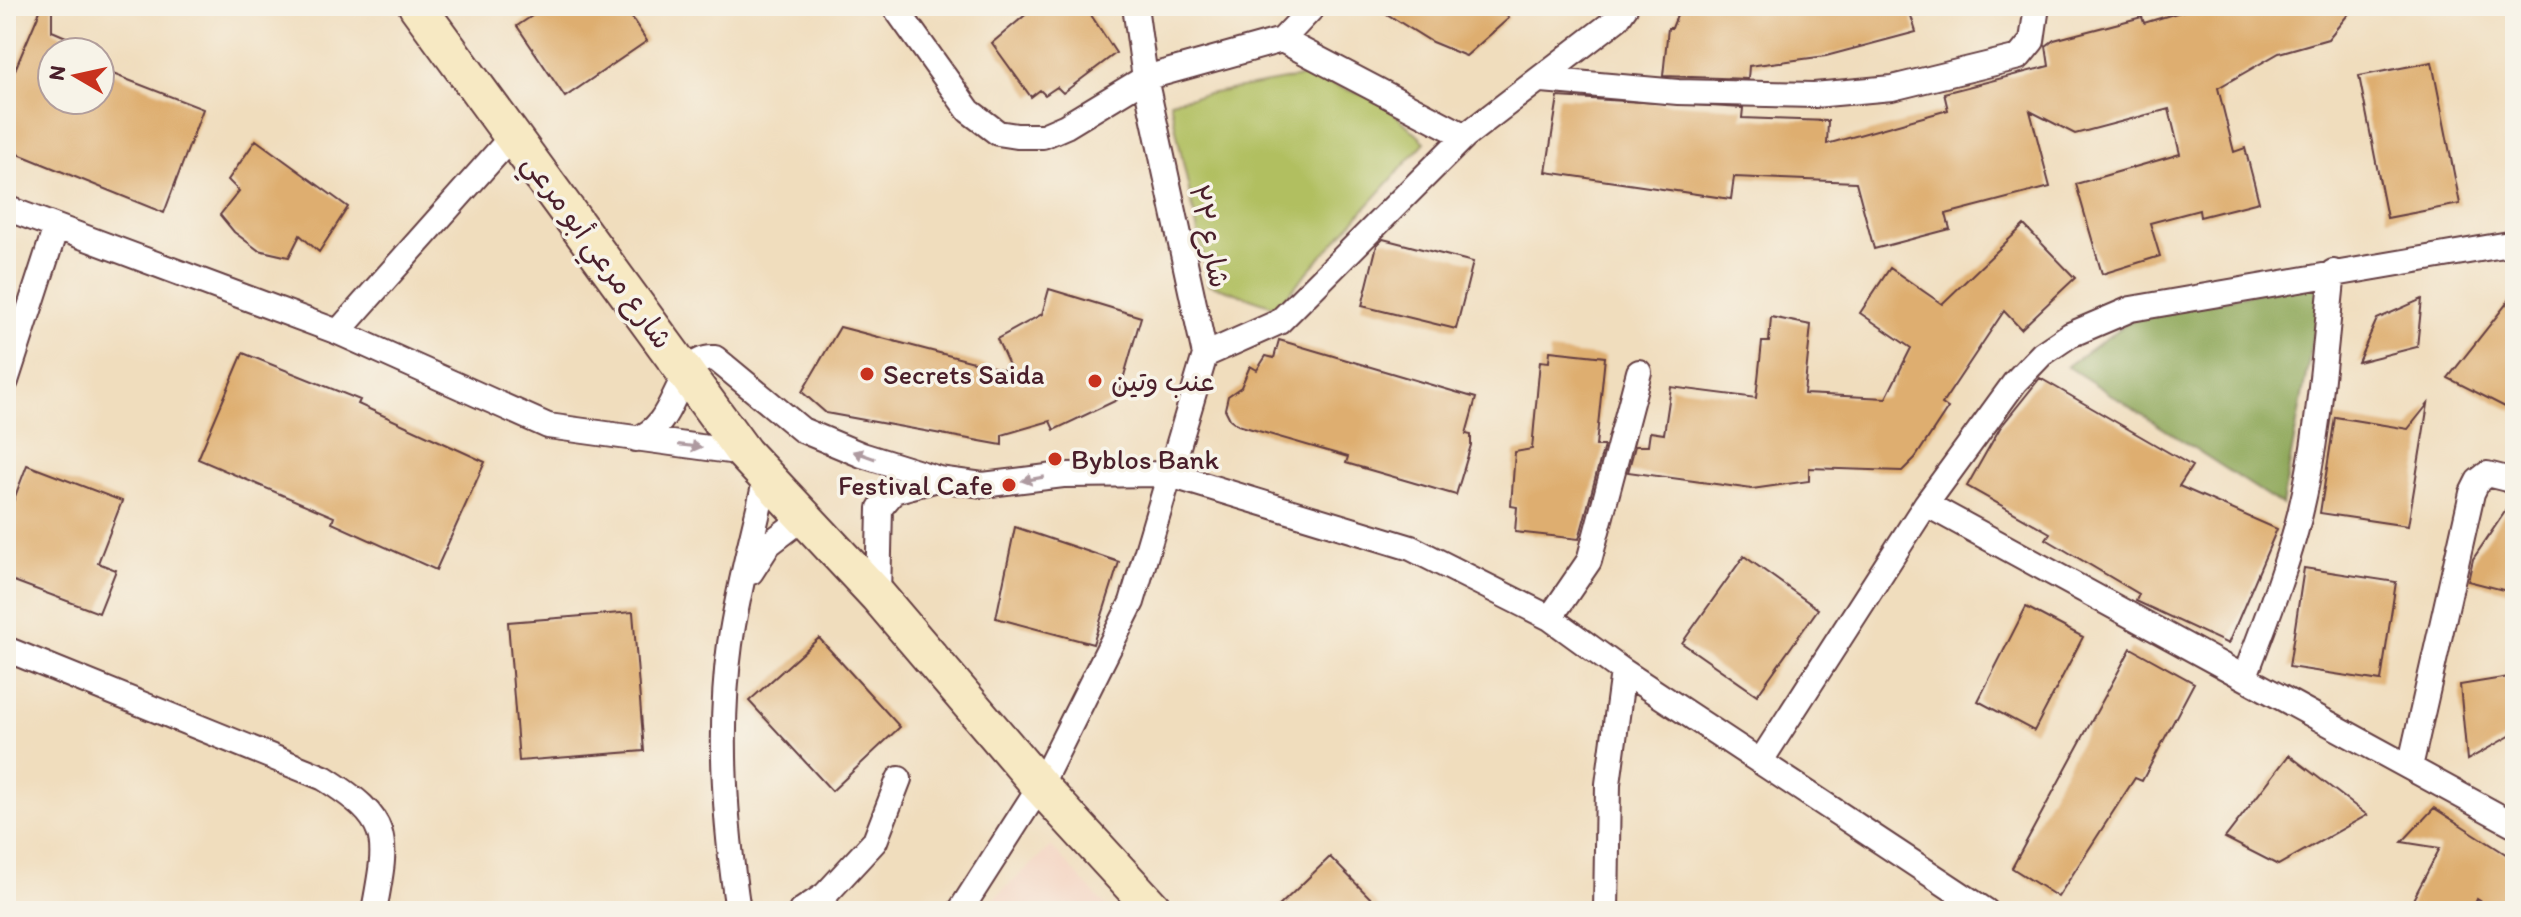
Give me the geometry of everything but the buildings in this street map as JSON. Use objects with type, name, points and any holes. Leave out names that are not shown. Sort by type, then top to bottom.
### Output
[{"type":"main road","name":"شارع مرعي أبو مرعي","points":[[417,6],[514,134],[591,247],[773,485],[878,596],[1040,786],[1155,911]]},
{"type":"street","points":[[894,6],[969,111],[998,133],[1043,136],[1066,126],[1145,78],[1282,40],[1314,6]]},
{"type":"street","name":"شارع ٣٣","points":[[960,911],[1040,786],[1132,602],[1167,474],[1205,355],[1145,78],[1135,6]]},
{"type":"street","points":[[1205,355],[1279,322],[1465,136],[1542,80],[1617,19],[1626,6]]},
{"type":"street","points":[[1542,80],[1678,92],[1814,95],[1892,88],[2019,57],[2032,41],[2037,6]]},
{"type":"street","points":[[1282,40],[1465,136]]},
{"type":"street","points":[[338,332],[514,134]]},
{"type":"street","points":[[6,208],[338,332],[548,426],[636,439],[773,485]]},
{"type":"street","points":[[6,381],[56,227]]},
{"type":"street","points":[[1762,759],[1926,504],[2015,382],[2042,354],[2070,335],[2131,309],[2515,243]]},
{"type":"street","points":[[2245,676],[2283,574],[2300,513],[2313,448],[2333,272]]},
{"type":"street","points":[[636,439],[660,424],[685,371],[705,357],[715,358],[802,430],[862,455],[938,479],[983,485],[1063,475],[1167,474],[1411,548],[1550,618],[1623,671],[1762,759],[1986,911]]},
{"type":"street","points":[[1550,618],[1589,561],[1639,372]]},
{"type":"street","points":[[2410,767],[2472,493],[2478,481],[2487,474],[2515,481]]},
{"type":"street","points":[[878,596],[880,508],[894,491],[938,479]]},
{"type":"street","points":[[738,911],[727,829],[724,709],[739,596],[762,540],[773,485]]},
{"type":"street","points":[[762,540],[773,485]]},
{"type":"street","points":[[1926,504],[2515,825]]},
{"type":"street","points":[[6,649],[324,778],[354,797],[380,828],[382,864],[374,911]]},
{"type":"street","points":[[1606,911],[1608,784],[1623,671]]},
{"type":"street","points":[[801,911],[825,895],[875,841],[899,779]]},
{"type":"shaded area","points":[[1051,846],[1110,911],[980,911]]},
{"type":"green space","points":[[1306,76],[1381,101],[1425,142],[1276,307],[1209,284],[1170,101]]},
{"type":"green space","points":[[2324,278],[2282,505],[2067,366],[2132,320]]},
{"type":"place","name":"Secrets Saida","points":[[867,374]]},
{"type":"place","name":"عنب وتين","points":[[1095,381]]},
{"type":"place","name":"Byblos Bank","points":[[1055,459]]},
{"type":"place","name":"Festival Cafe","points":[[1009,485]]}]
